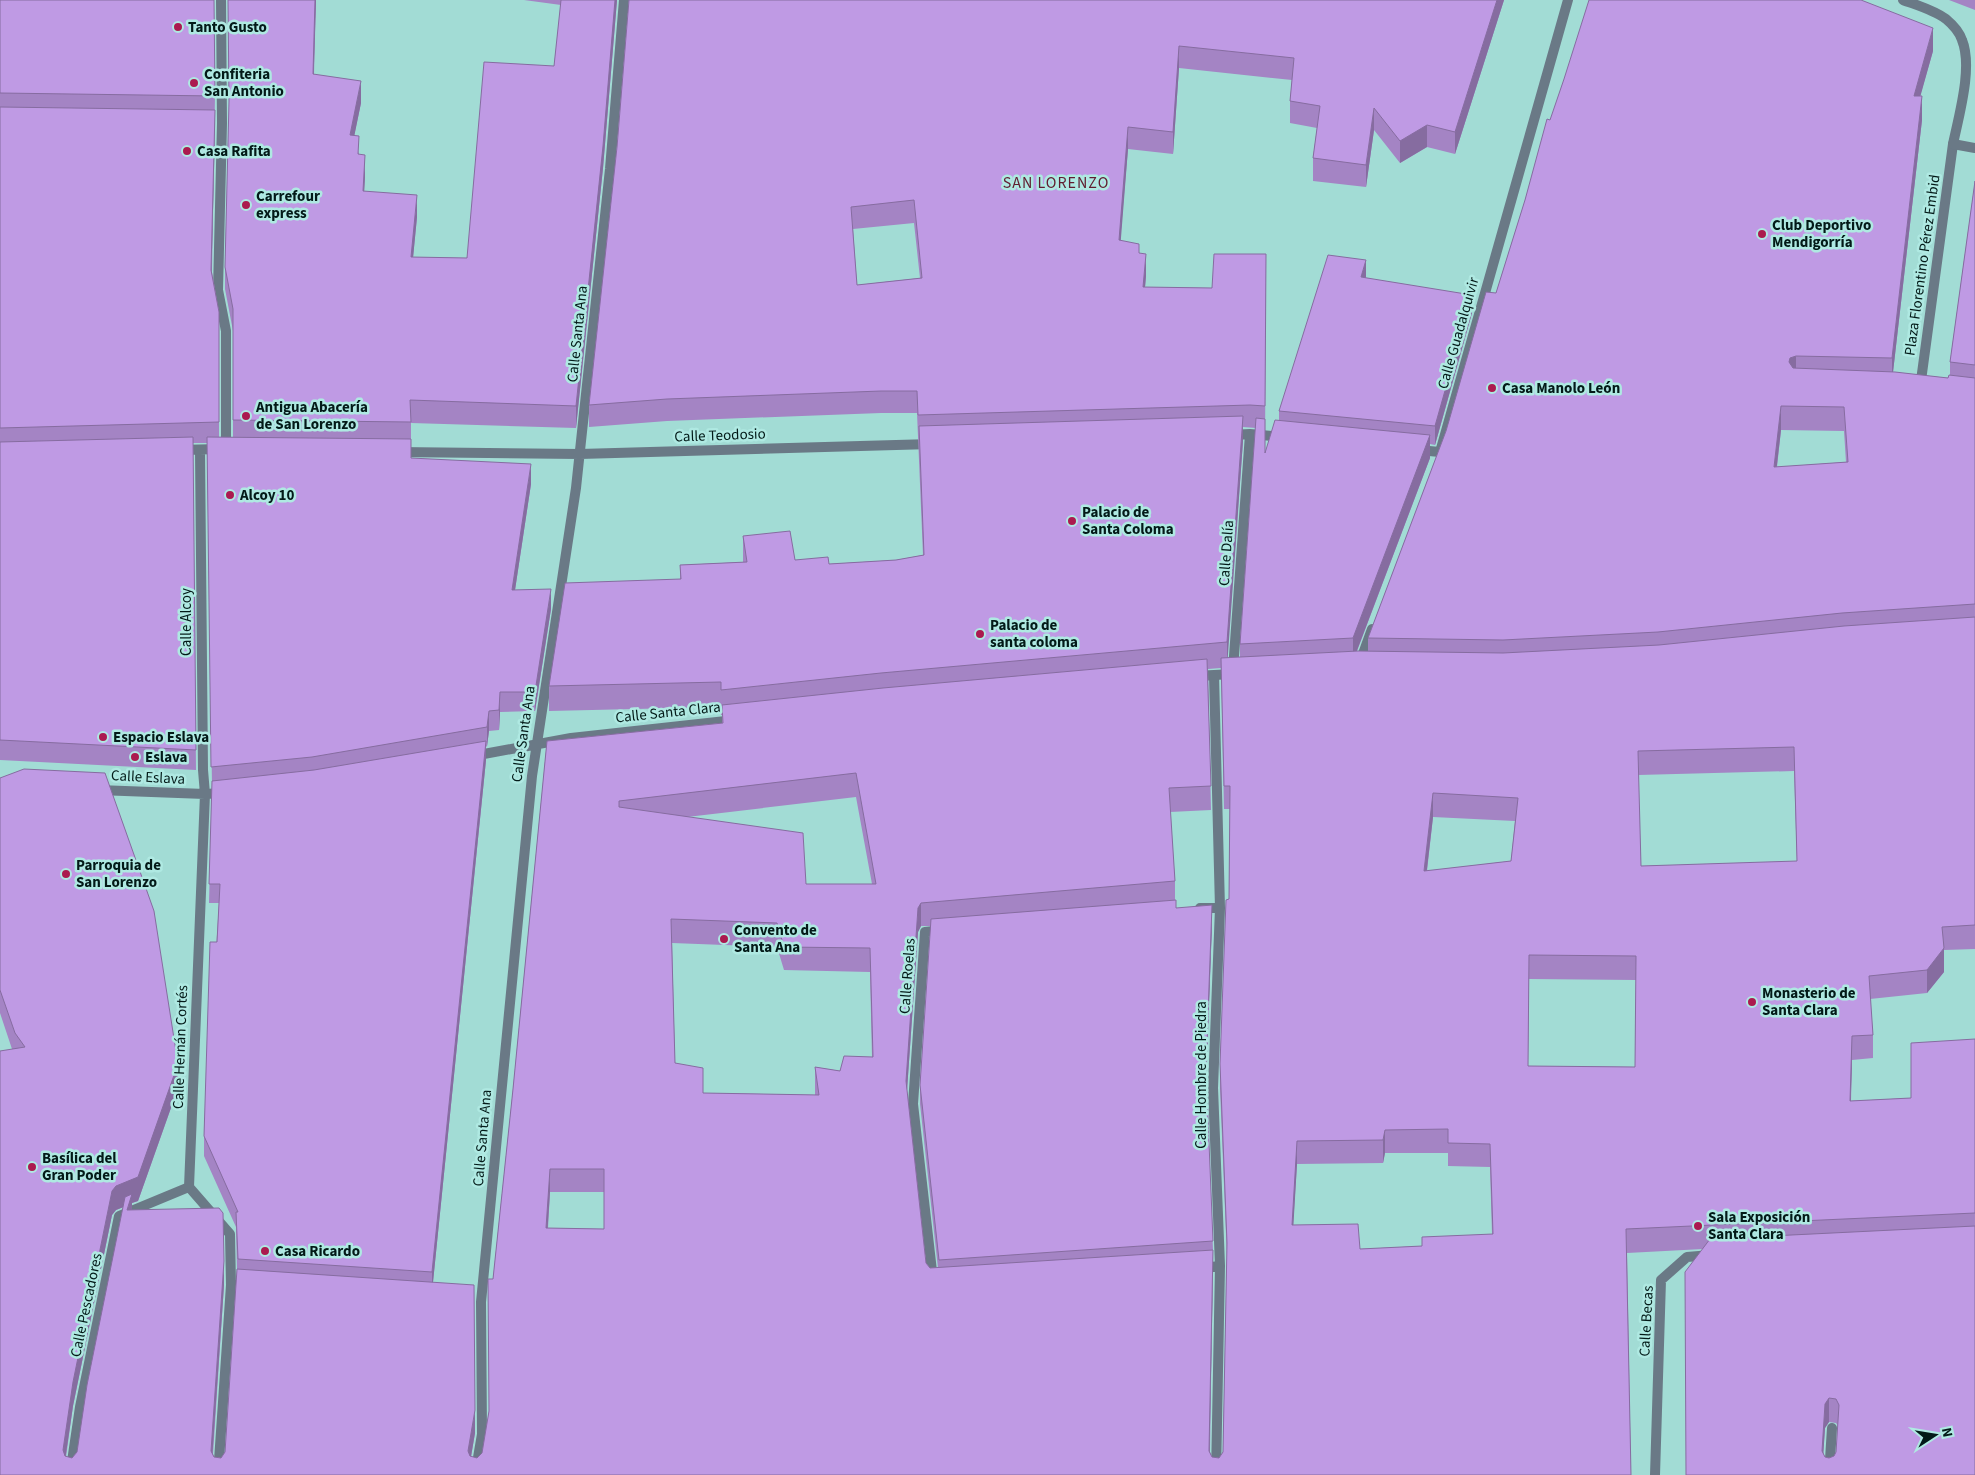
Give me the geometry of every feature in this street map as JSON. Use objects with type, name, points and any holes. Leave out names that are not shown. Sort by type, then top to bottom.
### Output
[{"type":"street","points":[[171,451],[231,449],[226,331],[218,290],[220,0]]},
{"type":"street","name":"Calle Santa Ana","points":[[475,1475],[482,1434],[476,1302],[530,786],[580,454],[610,169],[624,0]]},
{"type":"street","name":"Calle Guadalquivir","points":[[1404,448],[1438,456],[1568,0]]},
{"type":"street","name":"Plaza Florentino Pérez Embid","points":[[1903,0],[1944,17],[1956,28],[1962,39],[1966,58],[1965,79],[1953,144],[1920,389]]},
{"type":"street","points":[[1953,144],[1975,148]]},
{"type":"street","points":[[1220,435],[1250,434],[1288,438]]},
{"type":"street","name":"Calle Dalía","points":[[1214,675],[1237,673],[1250,434]]},
{"type":"street","name":"Calle Teodosio","points":[[383,452],[580,454],[940,444]]},
{"type":"street","name":"Calle Alcoy","points":[[200,450],[203,770],[205,794]]},
{"type":"street","points":[[1358,668],[1375,623]]},
{"type":"street","points":[[1185,677],[1214,675]]},
{"type":"street","name":"Calle Hombre de Piedra","points":[[1214,675],[1220,908],[1212,1088],[1220,1266],[1216,1475]]},
{"type":"street","name":"Calle Santa Clara","points":[[464,758],[571,738],[746,719]]},
{"type":"street","name":"Calle Eslava","points":[[88,789],[205,794]]},
{"type":"street","points":[[205,794],[230,792]]},
{"type":"street","name":"Calle Hernán Cortés","points":[[190,1187],[205,794]]},
{"type":"street","points":[[1188,909],[1220,908]]},
{"type":"street","name":"Calle Roelas","points":[[938,1286],[913,1104],[925,932],[954,930]]},
{"type":"street","points":[[190,1187],[230,1234],[232,1285],[218,1475]]},
{"type":"street","name":"Calle Pescadores","points":[[70,1475],[80,1407],[119,1216],[190,1187]]},
{"type":"street","name":"Calle Becas","points":[[1655,1475],[1661,1280],[1687,1257],[1726,1255]]},
{"type":"street","points":[[1190,1268],[1220,1266]]},
{"type":"street","points":[[232,1285],[260,1287]]},
{"type":"street","points":[[1830,1475],[1832,1428]]},
{"type":"building","points":[[0,0],[214,0],[215,96],[0,93]]},
{"type":"building","points":[[228,0],[315,0],[313,74],[361,81],[350,135],[359,136],[358,154],[365,155],[363,191],[417,195],[411,257],[467,258],[484,62],[554,66],[561,0],[615,0],[603,146],[576,406],[410,400],[411,422],[233,420],[233,309],[225,267],[229,101]]},
{"type":"building","points":[[629,0],[1497,0],[1455,132],[1427,125],[1400,141],[1374,108],[1366,165],[1313,158],[1320,106],[1290,101],[1294,58],[1179,46],[1173,132],[1128,127],[1119,240],[1139,244],[1139,253],[1146,254],[1143,287],[1212,288],[1214,254],[1266,254],[1265,406],[918,415],[917,391],[667,399],[589,405],[617,147]],"holes":[[[914,200],[922,278],[857,285],[851,207]]]},
{"type":"building","points":[[1589,0],[1861,0],[1933,28],[1914,96],[1922,96],[1892,358],[1796,356],[1790,358],[1789,362],[1793,368],[1895,372],[1948,378],[1949,375],[1975,378],[1975,604],[1842,613],[1658,632],[1503,640],[1368,638],[1446,431],[1486,292],[1496,293],[1525,200],[1547,119],[1550,120]],"holes":[[[1781,406],[1844,407],[1848,462],[1774,467]]]},
{"type":"building","points":[[0,107],[215,110],[211,270],[219,312],[219,422],[0,428]]},
{"type":"building","points":[[1975,181],[1975,365],[1950,362]]},
{"type":"building","points":[[1328,255],[1366,260],[1361,277],[1472,295],[1435,426],[1279,411]]},
{"type":"building","points":[[1243,416],[1227,642],[881,673],[721,690],[721,682],[549,686],[565,583],[681,579],[680,565],[747,562],[743,536],[790,531],[795,560],[828,557],[829,564],[896,560],[924,555],[919,426]]},
{"type":"building","points":[[1256,418],[1265,419],[1265,453],[1275,420],[1430,435],[1353,638],[1240,644]]},
{"type":"building","points":[[193,437],[196,750],[0,740],[0,442]]},
{"type":"building","points":[[207,437],[411,439],[411,458],[531,464],[512,590],[551,589],[535,692],[500,692],[499,710],[489,711],[487,727],[312,757],[211,767]]},
{"type":"building","points":[[1975,617],[1975,925],[1942,927],[1944,948],[1927,970],[1869,976],[1873,1035],[1852,1036],[1850,1101],[1911,1098],[1911,1043],[1975,1039],[1975,1213],[1626,1229],[1631,1475],[0,1475],[0,1051],[25,1047],[15,1033],[0,990],[0,778],[24,769],[105,773],[154,911],[178,1064],[138,1177],[116,1186],[112,1191],[73,1382],[63,1450],[65,1456],[72,1458],[77,1452],[87,1385],[125,1197],[132,1194],[127,1210],[219,1208],[223,1213],[224,1261],[211,1451],[214,1457],[221,1458],[225,1452],[237,1269],[474,1285],[475,1410],[468,1451],[470,1456],[477,1458],[482,1453],[489,1411],[488,1279],[493,1279],[547,741],[723,723],[722,705],[883,688],[1207,659],[1211,786],[1169,788],[1175,881],[921,903],[918,908],[906,1081],[926,1263],[930,1268],[1213,1250],[1209,1451],[1212,1457],[1219,1458],[1223,1452],[1227,1243],[1220,1064],[1226,900],[1229,899],[1230,786],[1224,786],[1221,658],[1358,651],[1503,653],[1659,645],[1844,626]],"holes":[[[1794,747],[1797,861],[1641,866],[1638,751]],[[856,773],[876,884],[806,884],[803,833],[619,807],[619,801]],[[1433,793],[1518,798],[1511,861],[1424,871]],[[671,919],[777,923],[784,947],[870,948],[873,1057],[844,1056],[840,1071],[815,1067],[819,1095],[703,1093],[703,1068],[675,1063]],[[1529,955],[1636,956],[1635,1067],[1528,1066]],[[1448,1129],[1448,1143],[1490,1144],[1493,1234],[1422,1237],[1422,1246],[1360,1249],[1358,1224],[1292,1225],[1297,1141],[1383,1140],[1385,1130]],[[550,1169],[604,1169],[604,1229],[546,1228]]]},
{"type":"building","points":[[486,741],[432,1272],[238,1259],[236,1212],[238,1212],[204,1136],[210,942],[217,942],[220,884],[209,884],[212,781],[314,770]]},
{"type":"building","points":[[1176,900],[1176,908],[1212,905],[1206,1069],[1213,1241],[939,1260],[920,1085],[931,919]]},
{"type":"building","points":[[1975,1226],[1975,1475],[1686,1475],[1685,1272],[1710,1239]],"holes":[[[1829,1398],[1836,1399],[1839,1405],[1836,1452],[1834,1456],[1829,1458],[1825,1457],[1822,1451],[1825,1404]]]},
{"type":"place","name":"Tanto Gusto","points":[[178,27]]},
{"type":"place","name":"Confiteria San Antonio","points":[[194,83]]},
{"type":"place","name":"Casa Rafita","points":[[187,151]]},
{"type":"place","name":"Carrefour express","points":[[246,205]]},
{"type":"place","name":"Club Deportivo Mendigorría","points":[[1762,234]]},
{"type":"place","name":"Casa Manolo León","points":[[1492,388]]},
{"type":"place","name":"Antigua Abacería de San Lorenzo","points":[[246,416]]},
{"type":"place","name":"Alcoy 10","points":[[230,495]]},
{"type":"place","name":"Palacio de Santa Coloma","points":[[1072,521]]},
{"type":"place","name":"Palacio de santa coloma","points":[[980,634]]},
{"type":"place","name":"Espacio Eslava","points":[[103,737]]},
{"type":"place","name":"Eslava","points":[[135,757]]},
{"type":"place","name":"Parroquia de San Lorenzo","points":[[66,874]]},
{"type":"place","name":"Convento de Santa Ana","points":[[724,939]]},
{"type":"place","name":"Monasterio de Santa Clara","points":[[1752,1002]]},
{"type":"place","name":"Basílica del Gran Poder","points":[[32,1167]]},
{"type":"place","name":"Sala Exposición Santa Clara","points":[[1698,1226]]},
{"type":"place","name":"Casa Ricardo","points":[[265,1251]]},
{"type":"district","name":"SAN LORENZO","points":[[1056,182]]}]
